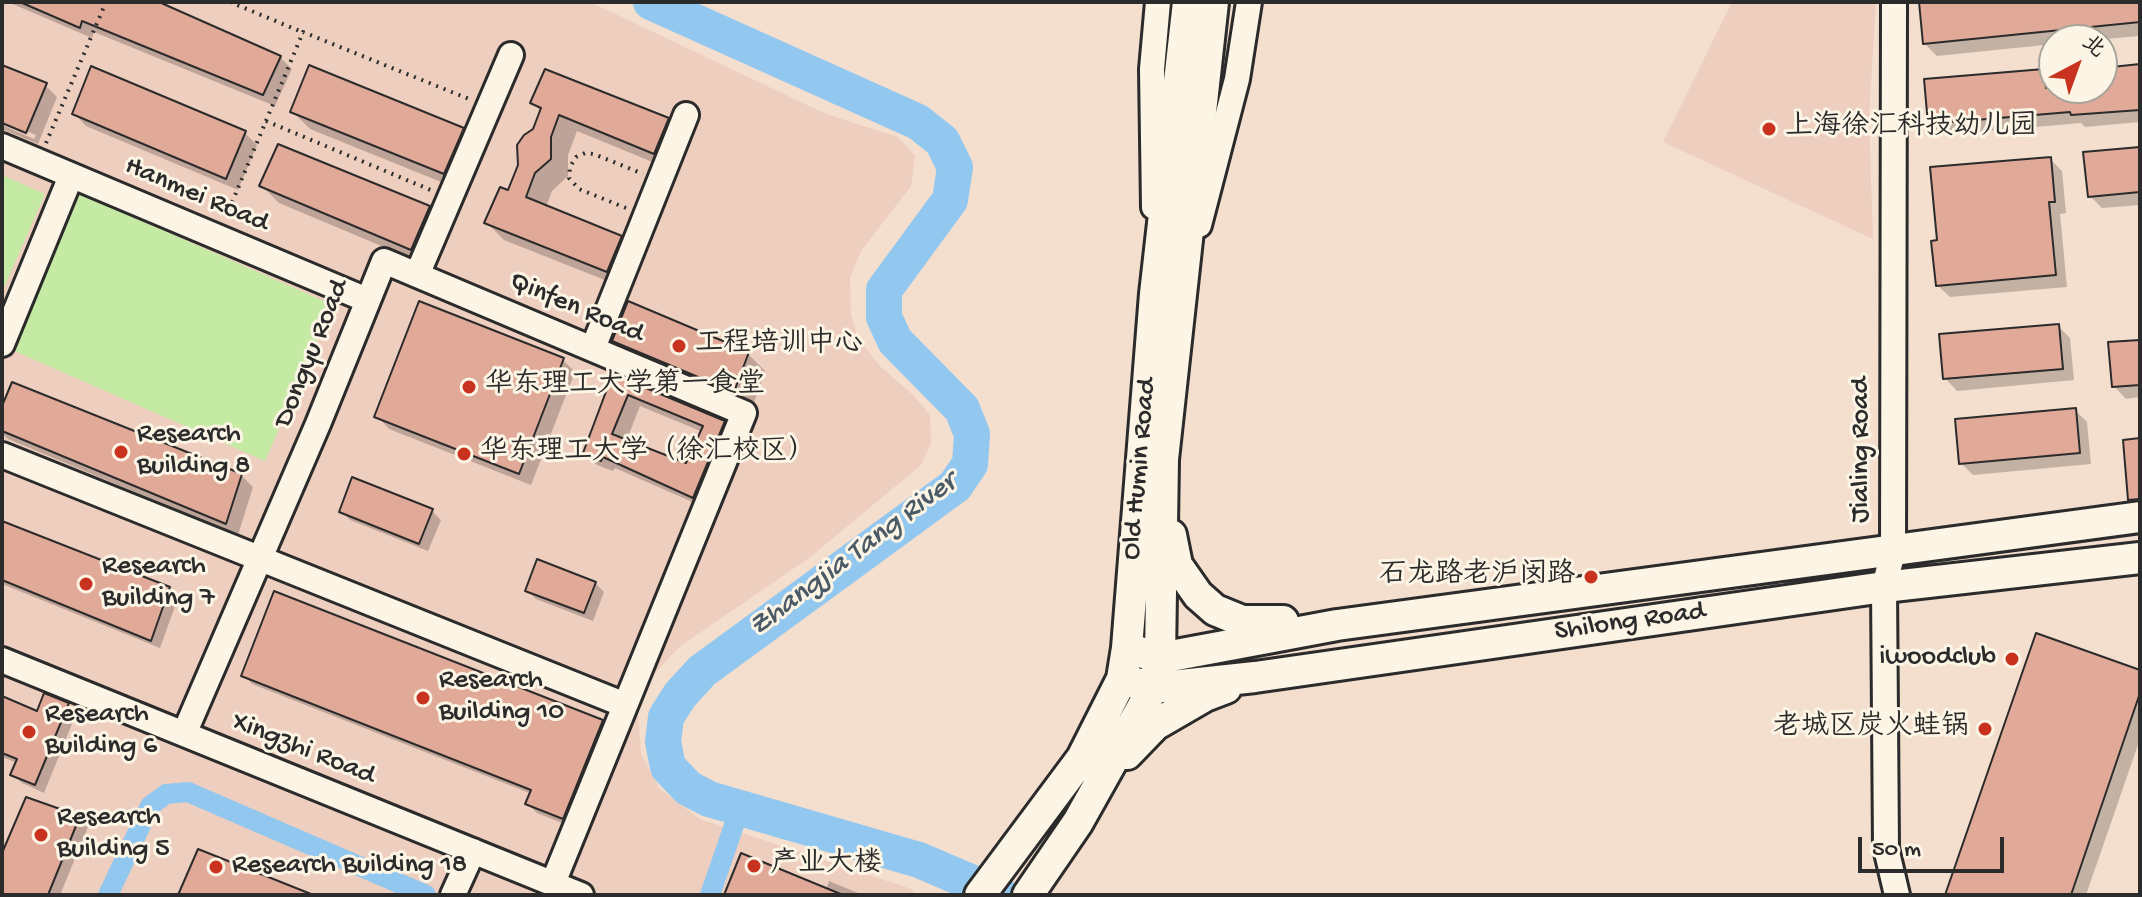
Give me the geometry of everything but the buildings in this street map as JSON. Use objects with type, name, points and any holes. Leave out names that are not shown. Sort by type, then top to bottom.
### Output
[{"type":"main road","name":"Old Humin Road","points":[[1033,888],[1078,822],[1153,688],[1160,658],[1168,296],[1188,2]]},
{"type":"main road","name":"Old Humin Road","points":[[980,895],[1082,758],[1122,679],[1168,296],[1213,2]]},
{"type":"main road","points":[[1163,459],[1177,565],[1198,595],[1215,610],[1242,621],[1337,625]]},
{"type":"main road","name":"Shilong Road","points":[[1127,648],[1160,658],[1337,625],[2140,517]]},
{"type":"main road","name":"Shilong Road","points":[[1122,679],[1153,688],[1255,677],[1884,587],[2140,558]]},
{"type":"main road","points":[[1105,774],[1155,725],[1205,696],[1255,677]]},
{"type":"street","points":[[1158,2],[1152,69],[1168,296]]},
{"type":"street","points":[[1168,296],[1237,79],[1249,2]]},
{"type":"street","name":"Jialing Road","points":[[1894,2],[1893,552],[1884,587],[1886,848],[1897,895]]},
{"type":"street","points":[[417,275],[511,55]]},
{"type":"street","points":[[593,348],[686,115]]},
{"type":"street","name":"Hanmei Road","points":[[2,146],[367,300]]},
{"type":"street","points":[[2,344],[71,176]]},
{"type":"street","name":"Qinfen Road","points":[[384,261],[744,413],[625,705]]},
{"type":"street","name":"Dongyu Road","points":[[184,734],[384,261]]},
{"type":"street","points":[[2,455],[625,705],[553,883]]},
{"type":"street","name":"Xingzhi Road","points":[[2,660],[581,895]]},
{"type":"street","points":[[454,893],[473,851]]},
{"type":"path","points":[[38,161],[106,2]]},
{"type":"path","points":[[230,2],[489,107]]},
{"type":"path","points":[[218,238],[303,32]]},
{"type":"path","points":[[266,121],[450,198]]},
{"type":"path","points":[[646,216],[579,189],[569,178],[570,167],[576,157],[585,153],[594,154],[660,181]]},
{"type":"shaded area","name":"华东理工大学（徐汇校区）","points":[[2,2],[590,2],[826,114],[898,137],[915,156],[911,186],[861,251],[850,278],[851,314],[858,339],[881,367],[930,415],[931,443],[921,465],[809,558],[679,647],[650,679],[638,714],[641,754],[660,789],[700,819],[914,890],[911,895],[2,895]]},
{"type":"shaded area","name":"上海徐汇科技幼儿园","points":[[1732,2],[1876,2],[1869,117],[1873,239],[1663,142]]},
{"type":"green space","points":[[2,175],[45,194],[2,292]]},
{"type":"green space","points":[[80,194],[333,305],[265,461],[12,350]]},
{"type":"waterway","name":"Zhangjia Tang River","points":[[651,2],[918,122],[942,141],[955,167],[950,200],[884,290],[884,317],[895,341],[962,409],[972,434],[970,464],[955,486],[702,671],[680,695],[666,717],[663,742],[668,767],[688,788],[709,799],[919,860],[1001,895]]},
{"type":"waterway","points":[[108,895],[150,806],[166,794],[188,792],[426,895]]},
{"type":"waterway","points":[[710,895],[740,808]]},
{"type":"place","name":"上海徐汇科技幼儿园","points":[[1769,129]]},
{"type":"place","name":"工程培训中心","points":[[679,346]]},
{"type":"place","name":"华东理工大学第一食堂","points":[[469,387]]},
{"type":"place","name":"Research Building 8","points":[[121,452]]},
{"type":"place","name":"华东理工大学（徐汇校区）","points":[[464,454]]},
{"type":"place","name":"石龙路老沪闵路","points":[[1591,577]]},
{"type":"place","name":"Research Building 7","points":[[86,584]]},
{"type":"place","name":"iwoodclub","points":[[2012,659]]},
{"type":"place","name":"Research Building 10","points":[[423,698]]},
{"type":"place","name":"老城区炭火蛙锅","points":[[1985,729]]},
{"type":"place","name":"Research Building 6","points":[[29,732]]},
{"type":"place","name":"Research Building 5","points":[[41,835]]},
{"type":"place","name":"产业大楼","points":[[754,866]]},
{"type":"place","name":"Research Building 18","points":[[216,867]]}]
